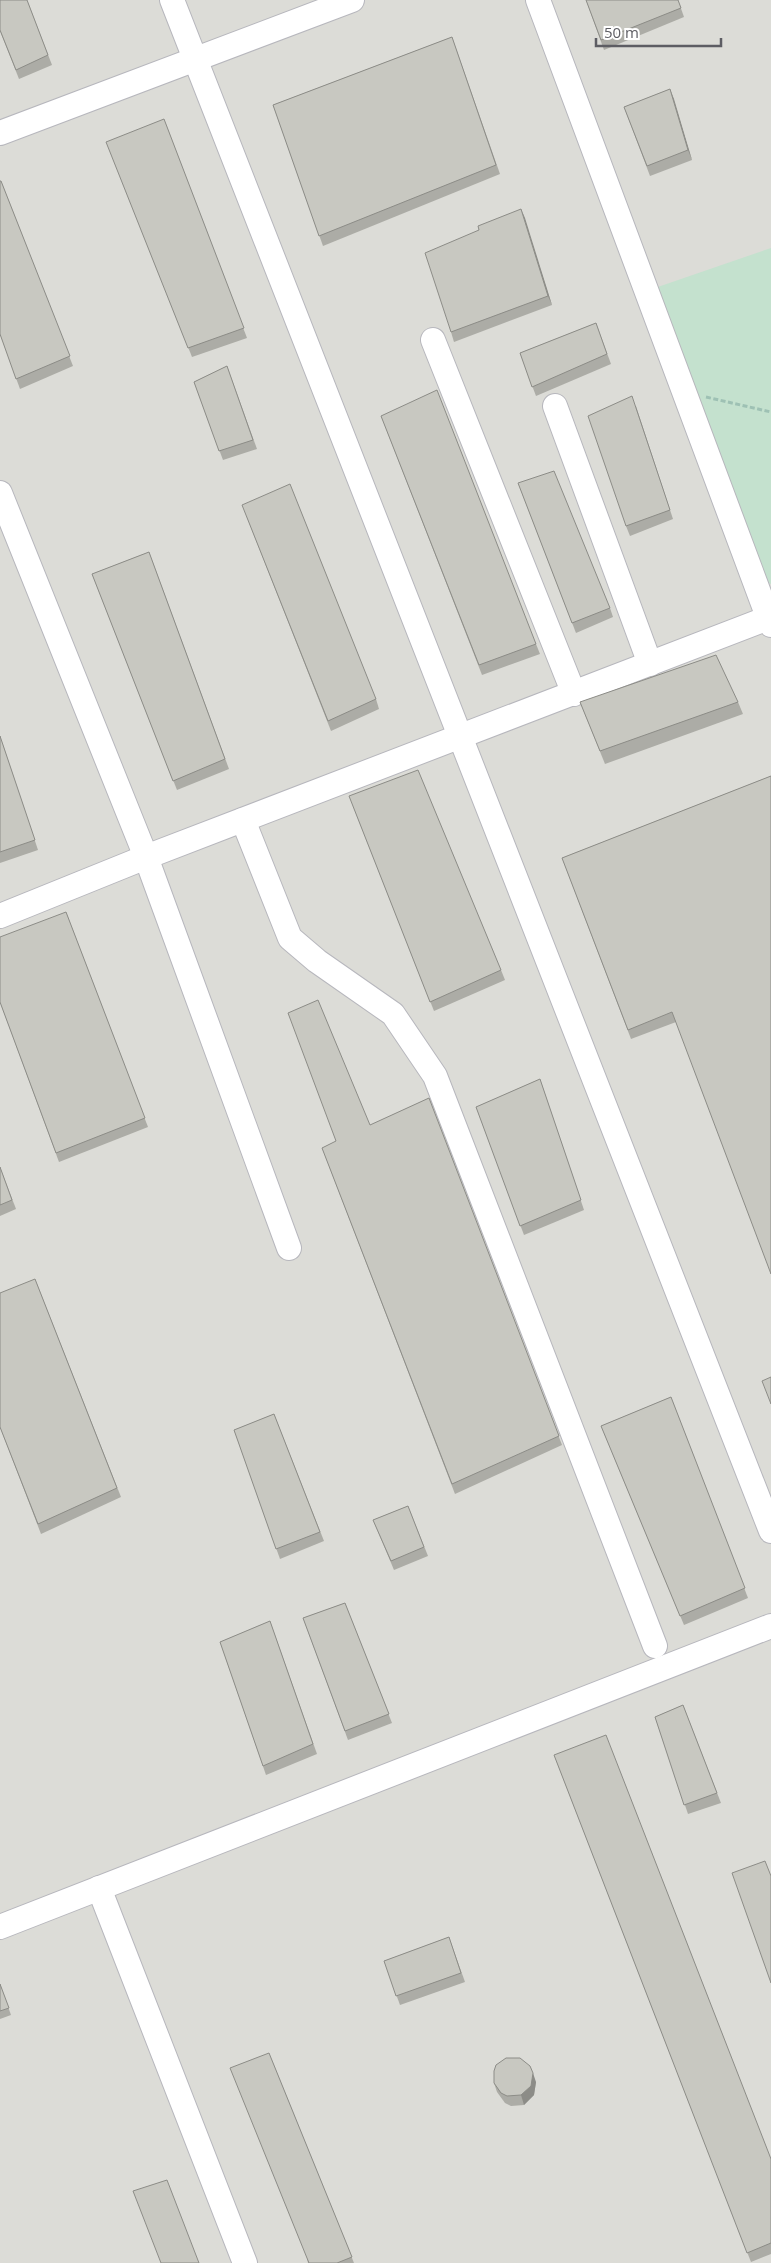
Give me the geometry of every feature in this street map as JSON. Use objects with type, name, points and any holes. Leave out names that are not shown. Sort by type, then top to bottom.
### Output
[{"type":"lane","points":[[172,0],[771,1532]]},
{"type":"lane","points":[[0,133],[352,0]]},
{"type":"lane","points":[[0,916],[146,857],[770,620],[538,0]]},
{"type":"lane","points":[[433,340],[574,694]]},
{"type":"lane","points":[[555,406],[650,664]]},
{"type":"lane","points":[[0,493],[146,857],[289,1248]]},
{"type":"lane","points":[[243,820],[290,938],[317,961],[393,1014],[435,1076],[655,1646]]},
{"type":"lane","points":[[0,1927],[771,1626]]},
{"type":"lane","points":[[99,1888],[245,2263]]},
{"type":"path","points":[[684,392],[771,412]]},
{"type":"shaded area","points":[[0,0],[771,0],[771,2263],[0,2263]]},
{"type":"green space","points":[[771,248],[771,584],[766,582],[652,289]]},
{"type":"building","points":[[0,0],[27,0],[48,55],[16,70],[0,30]]},
{"type":"building","points":[[586,0],[678,0],[681,8],[601,40]]},
{"type":"building","points":[[452,37],[496,165],[319,236],[273,105]]},
{"type":"building","points":[[670,89],[688,150],[647,166],[624,107]]},
{"type":"building","points":[[164,119],[244,328],[188,348],[106,142]]},
{"type":"building","points":[[0,181],[70,356],[16,379],[0,334]]},
{"type":"building","points":[[521,209],[548,296],[451,332],[425,253],[479,230],[478,226]]},
{"type":"building","points":[[596,323],[607,354],[532,387],[520,353]]},
{"type":"building","points":[[227,366],[253,440],[219,451],[194,382]]},
{"type":"building","points":[[437,390],[536,644],[479,665],[381,416]]},
{"type":"building","points":[[632,396],[670,510],[626,526],[588,416]]},
{"type":"building","points":[[554,471],[610,608],[572,623],[518,483]]},
{"type":"building","points":[[290,484],[376,699],[328,721],[242,505]]},
{"type":"building","points":[[149,552],[225,759],[173,781],[92,574]]},
{"type":"building","points":[[716,655],[738,702],[600,751],[580,702]]},
{"type":"building","points":[[0,736],[35,840],[0,852]]},
{"type":"building","points":[[418,770],[501,970],[430,1002],[349,796]]},
{"type":"building","points":[[771,776],[771,1274],[672,1012],[628,1030],[562,858]]},
{"type":"building","points":[[66,912],[145,1118],[56,1153],[0,1002],[0,937]]},
{"type":"building","points":[[318,1000],[370,1125],[429,1098],[559,1436],[452,1484],[322,1148],[336,1141],[288,1013]]},
{"type":"building","points":[[540,1079],[581,1200],[520,1226],[476,1107]]},
{"type":"building","points":[[0,1167],[12,1200],[0,1205]]},
{"type":"building","points":[[35,1279],[117,1488],[38,1524],[0,1427],[0,1293]]},
{"type":"building","points":[[771,1377],[771,1404],[762,1381]]},
{"type":"building","points":[[671,1397],[745,1588],[680,1616],[601,1426]]},
{"type":"building","points":[[274,1414],[320,1532],[276,1549],[234,1430]]},
{"type":"building","points":[[408,1506],[424,1547],[391,1561],[373,1520]]},
{"type":"building","points":[[345,1603],[389,1714],[345,1731],[303,1618]]},
{"type":"building","points":[[270,1621],[313,1744],[263,1766],[220,1642]]},
{"type":"building","points":[[683,1705],[717,1793],[684,1805],[655,1717]]},
{"type":"building","points":[[606,1735],[771,2159],[771,2243],[747,2253],[554,1755]]},
{"type":"building","points":[[765,1861],[771,1876],[771,1983],[732,1873]]},
{"type":"building","points":[[449,1937],[461,1973],[396,1996],[384,1961]]},
{"type":"building","points":[[0,1984],[9,2008],[0,2011]]},
{"type":"building","points":[[269,2053],[352,2257],[337,2263],[309,2263],[230,2068]]},
{"type":"building","points":[[506,2058],[520,2058],[530,2066],[533,2073],[531,2086],[521,2095],[507,2096],[501,2093],[494,2083],[496,2065]]},
{"type":"building","points":[[167,2180],[199,2263],[161,2263],[133,2191]]}]
